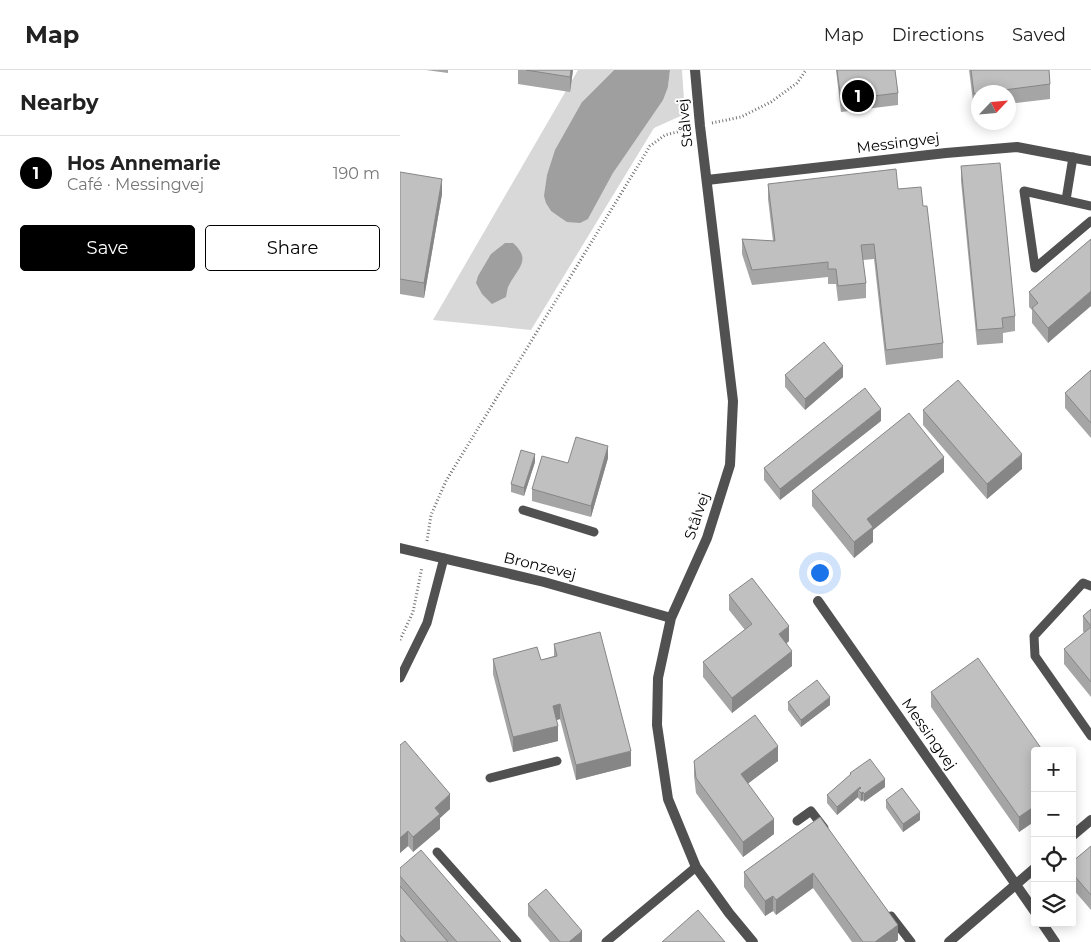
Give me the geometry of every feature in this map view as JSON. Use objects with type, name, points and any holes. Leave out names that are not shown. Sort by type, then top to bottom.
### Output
[{"type":"street","name":"Stålvej","points":[[695,70],[733,401],[730,465],[707,538],[671,618],[658,678],[657,726],[668,798],[696,867],[729,913],[753,942]]},
{"type":"street","name":"Messingvej","points":[[707,180],[946,153],[1017,147],[1091,161]]},
{"type":"street","name":"Bronzevej","points":[[400,548],[544,582],[671,618]]},
{"type":"street","name":"Messingvej","points":[[818,601],[1031,906]]},
{"type":"street","points":[[1076,833],[1091,820]]},
{"type":"street","points":[[949,942],[1031,872]]},
{"type":"street","points":[[1045,927],[1055,942]]},
{"type":"lane","points":[[1066,200],[1073,157]]},
{"type":"lane","points":[[1091,206],[1024,191],[1035,268],[1091,221]]},
{"type":"lane","points":[[523,510],[594,532]]},
{"type":"lane","points":[[400,678],[427,623],[444,558]]},
{"type":"lane","points":[[1091,586],[1084,583],[1034,636],[1035,656],[1091,736]]},
{"type":"lane","points":[[490,778],[557,761]]},
{"type":"lane","points":[[797,821],[811,811],[829,834]]},
{"type":"lane","points":[[437,852],[517,942]]},
{"type":"lane","points":[[606,942],[696,867]]},
{"type":"lane","points":[[887,911],[911,942]]},
{"type":"path","points":[[400,640],[413,612],[431,515],[446,481],[650,146],[665,135],[741,117],[770,102],[797,83],[806,70]]},
{"type":"shaded area","points":[[578,70],[614,70],[582,102],[588,219],[613,173],[668,87],[670,70],[682,70],[685,114],[654,128],[531,330],[433,320]]},
{"type":"shaded area","points":[[614,70],[670,70],[668,87],[663,100],[613,173],[588,219],[580,223],[567,222],[551,211],[546,203],[544,196],[547,175],[555,150],[582,102]]},
{"type":"shaded area","points":[[505,243],[513,243],[519,249],[522,254],[522,264],[508,286],[506,297],[492,304],[482,294],[476,283],[491,254]]},
{"type":"building","points":[[526,70],[571,70],[570,77]]},
{"type":"building","points":[[837,70],[895,70],[898,93],[841,100]]},
{"type":"building","points":[[971,70],[1049,70],[1050,84],[1016,88],[1016,85],[973,85]]},
{"type":"building","points":[[1000,163],[1015,316],[1002,318],[1003,328],[977,330],[961,166]]},
{"type":"building","points":[[896,169],[898,189],[921,187],[923,206],[927,206],[943,343],[886,350],[874,244],[861,245],[866,283],[838,286],[836,269],[828,269],[828,262],[752,270],[742,239],[775,241],[768,184]]},
{"type":"building","points":[[400,172],[442,179],[424,283],[400,279]]},
{"type":"building","points":[[1091,239],[1091,291],[1048,328],[1032,308],[1038,303],[1029,292]]},
{"type":"building","points":[[824,342],[843,366],[805,399],[785,375]]},
{"type":"building","points":[[1091,370],[1091,423],[1065,393]]},
{"type":"building","points":[[958,380],[1022,454],[987,484],[923,410]]},
{"type":"building","points":[[865,388],[881,409],[780,489],[764,468]]},
{"type":"building","points":[[909,413],[944,457],[867,519],[873,527],[854,542],[812,491]]},
{"type":"building","points":[[576,437],[608,446],[591,506],[532,489],[542,456],[568,463]]},
{"type":"building","points":[[521,450],[535,454],[524,488],[511,484]]},
{"type":"building","points":[[752,578],[789,626],[779,634],[792,651],[732,698],[703,662],[752,624],[729,595]]},
{"type":"building","points":[[1091,609],[1091,626],[1083,616]]},
{"type":"building","points":[[1091,627],[1091,682],[1064,649]]},
{"type":"building","points":[[600,632],[631,751],[576,765],[560,704],[553,706],[558,726],[513,737],[493,659],[537,647],[541,660],[557,656],[554,644]]},
{"type":"building","points":[[978,658],[1040,747],[1031,747],[1031,809],[1019,817],[931,692]]},
{"type":"building","points":[[817,680],[830,697],[801,720],[788,702]]},
{"type":"building","points":[[755,715],[778,746],[741,774],[774,819],[743,842],[696,778],[694,761]]},
{"type":"building","points":[[405,741],[450,794],[435,808],[440,814],[413,837],[408,831],[400,838],[400,745]]},
{"type":"building","points":[[870,759],[885,779],[864,794],[858,790],[860,787],[837,807],[827,795],[850,773]]},
{"type":"building","points":[[902,788],[920,812],[903,824],[886,800]]},
{"type":"building","points":[[820,817],[898,925],[875,942],[863,942],[813,873],[776,900],[773,896],[765,901],[744,872]]},
{"type":"building","points":[[1091,846],[1091,895],[1076,878],[1076,859]]},
{"type":"building","points":[[421,850],[501,942],[457,942],[400,876],[400,868]]},
{"type":"building","points":[[400,886],[448,942],[406,942],[400,935]]},
{"type":"building","points":[[546,889],[582,931],[569,942],[560,942],[528,904]]},
{"type":"building","points":[[698,910],[725,942],[662,942]]},
{"type":"place","name":"Hos Annemarie","points":[[858,96]]}]
